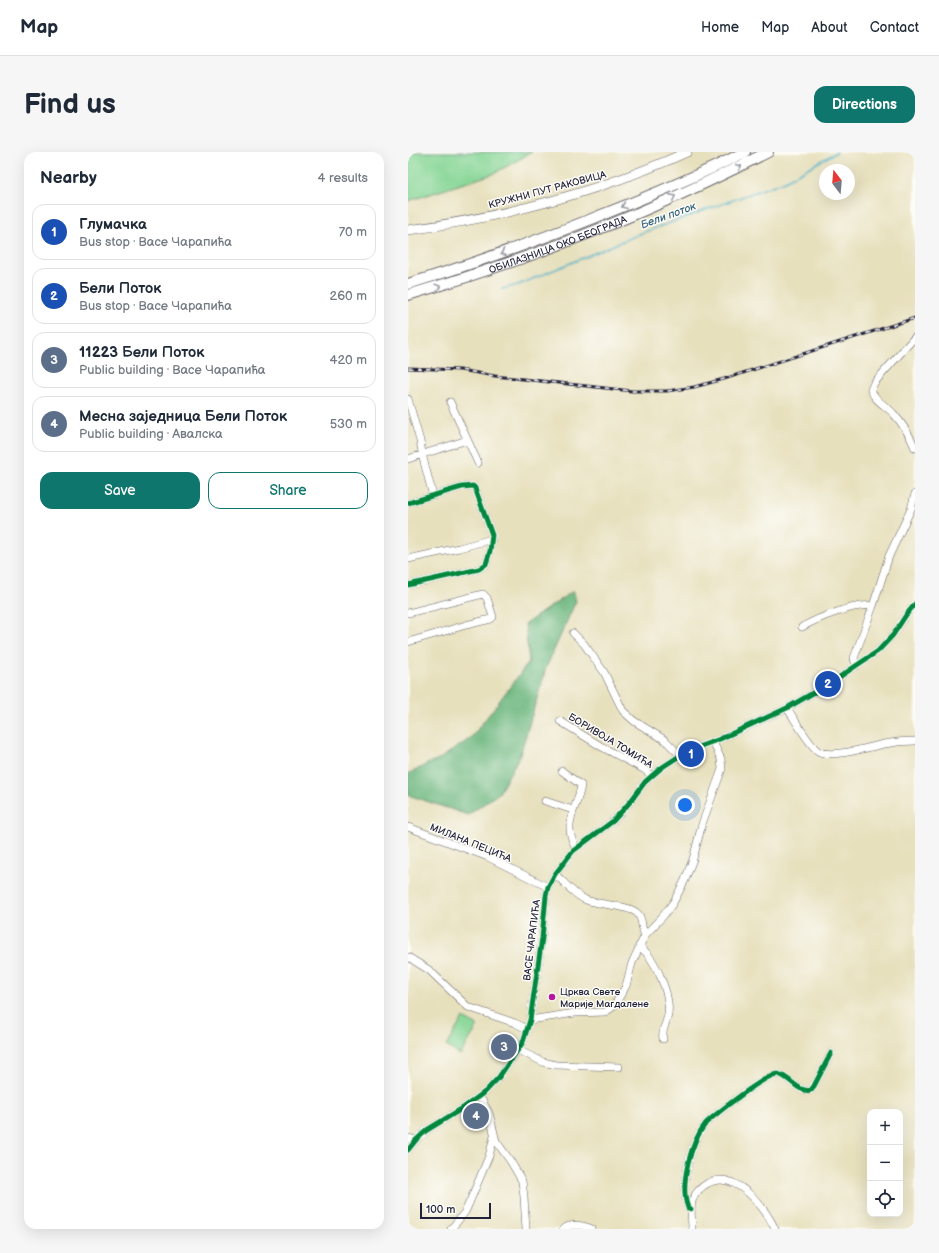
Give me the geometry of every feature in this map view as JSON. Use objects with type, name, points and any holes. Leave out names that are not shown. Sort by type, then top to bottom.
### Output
[{"type":"highway","name":"ОБИЛАЗНИЦА ОКО БЕОГРАДА","points":[[408,284],[486,259],[542,238],[677,184],[745,152]]},
{"type":"highway","name":"ОБИЛАЗНИЦА ОКО БЕОГРАДА","points":[[408,295],[473,275],[551,248],[657,204],[729,172],[768,152]]},
{"type":"main road","name":"КРУЖНИ ПУТ РАКОВИЦА","points":[[408,230],[471,220],[541,204],[621,179],[687,152]]},
{"type":"street","points":[[915,337],[874,383],[871,390],[874,397],[893,413],[901,423],[911,438],[915,448]]},
{"type":"street","points":[[408,399],[433,496]]},
{"type":"street","points":[[450,402],[478,463]]},
{"type":"street","points":[[408,459],[467,440]]},
{"type":"street","points":[[408,503],[462,487],[473,486],[476,488],[484,510],[492,539],[488,560],[482,567],[456,575],[408,586]]},
{"type":"street","points":[[856,666],[854,658],[889,556],[911,509],[915,494]]},
{"type":"street","points":[[408,559],[492,539]]},
{"type":"street","points":[[408,613],[484,595],[492,616],[491,619],[466,624],[408,642]]},
{"type":"street","name":"ВАСЕ ЧАРАПИЋА","points":[[408,1150],[427,1130],[480,1097],[499,1077],[518,1050],[528,1029],[530,1020],[548,887],[576,848],[602,831],[613,821],[652,776],[680,755],[713,742],[787,708],[814,693],[878,651],[915,604]]},
{"type":"street","points":[[802,627],[816,620],[855,607],[865,605],[873,606]]},
{"type":"street","points":[[573,633],[580,639],[604,672],[624,711],[634,721],[664,740],[680,755]]},
{"type":"street","points":[[787,708],[810,742],[817,750],[821,752],[835,753],[886,744],[915,741]]},
{"type":"street","name":"БОРИВОЈА ТОМИЋА","points":[[560,721],[602,747],[645,770],[652,776]]},
{"type":"street","points":[[530,1020],[571,1013],[601,1012],[610,1009],[626,986],[632,963],[639,946],[645,936],[673,903],[690,867],[702,824],[722,769],[721,759],[713,742]]},
{"type":"street","points":[[562,771],[581,785],[573,810],[570,828],[576,848]]},
{"type":"street","points":[[545,801],[573,810]]},
{"type":"street","name":"МИЛАНА ПЕЦИЋА","points":[[408,827],[488,857],[548,887]]},
{"type":"street","points":[[556,874],[577,895],[585,899],[600,904],[624,907],[634,910],[641,918],[645,936]]},
{"type":"street","points":[[639,946],[646,953],[656,968],[666,993],[668,1015],[663,1031],[663,1039]]},
{"type":"street","points":[[408,957],[429,970],[468,1007],[528,1029]]},
{"type":"street","points":[[518,1050],[544,1062],[556,1065],[619,1067]]},
{"type":"street","points":[[691,1209],[688,1208],[685,1196],[687,1170],[691,1153],[702,1128],[706,1123],[759,1082],[776,1074],[782,1076],[804,1090],[811,1090],[831,1053]]},
{"type":"street","points":[[480,1097],[489,1113],[494,1136],[500,1148],[511,1162],[522,1181],[526,1229]]},
{"type":"street","points":[[451,1229],[465,1212],[489,1156],[494,1136]]},
{"type":"street","points":[[408,1138],[416,1140]]},
{"type":"street","points":[[489,1156],[500,1148]]},
{"type":"street","points":[[692,1229],[691,1209],[694,1197],[703,1186],[717,1180],[729,1181],[740,1186],[769,1217],[775,1229]]},
{"type":"street","points":[[562,1229],[575,1225],[586,1226],[592,1229]]},
{"type":"green space","points":[[408,152],[532,152],[493,174],[408,201]]},
{"type":"green space","points":[[573,591],[576,601],[546,668],[520,755],[499,793],[468,815],[408,795],[408,774],[433,761],[435,762],[471,738],[529,662],[525,624]]},
{"type":"green space","points":[[463,1018],[478,1026],[460,1055],[446,1046]]},
{"type":"waterway","name":"Бели поток","points":[[502,289],[518,285],[642,233],[783,182],[837,152]]},
{"type":"railway","points":[[408,368],[460,370],[495,376],[632,391],[667,391],[694,387],[724,379],[915,318]]},
{"type":"cycle path","points":[[408,503],[462,487],[473,486],[492,535],[490,551],[486,564],[479,569],[408,585]]},
{"type":"cycle path","points":[[408,1150],[427,1130],[463,1108],[486,1091],[499,1077],[523,1042],[530,1020],[548,887],[555,874],[573,851],[613,821],[645,782],[661,768],[687,751],[720,739],[787,708],[832,682],[878,651],[893,635],[915,604]]},
{"type":"cycle path","points":[[691,1209],[688,1208],[685,1188],[688,1164],[691,1152],[706,1123],[720,1111],[772,1075],[782,1075],[798,1087],[807,1091],[811,1090],[831,1053]]},
{"type":"place","name":"Бели Поток","points":[[828,684]]},
{"type":"place","name":"Глумачка","points":[[691,754]]},
{"type":"place","name":"Црква Свете Марије Магдалене","points":[[552,997]]},
{"type":"place","name":"11223 Бели Поток","points":[[504,1047]]},
{"type":"place","name":"Месна заједница Бели Поток","points":[[476,1116]]}]
